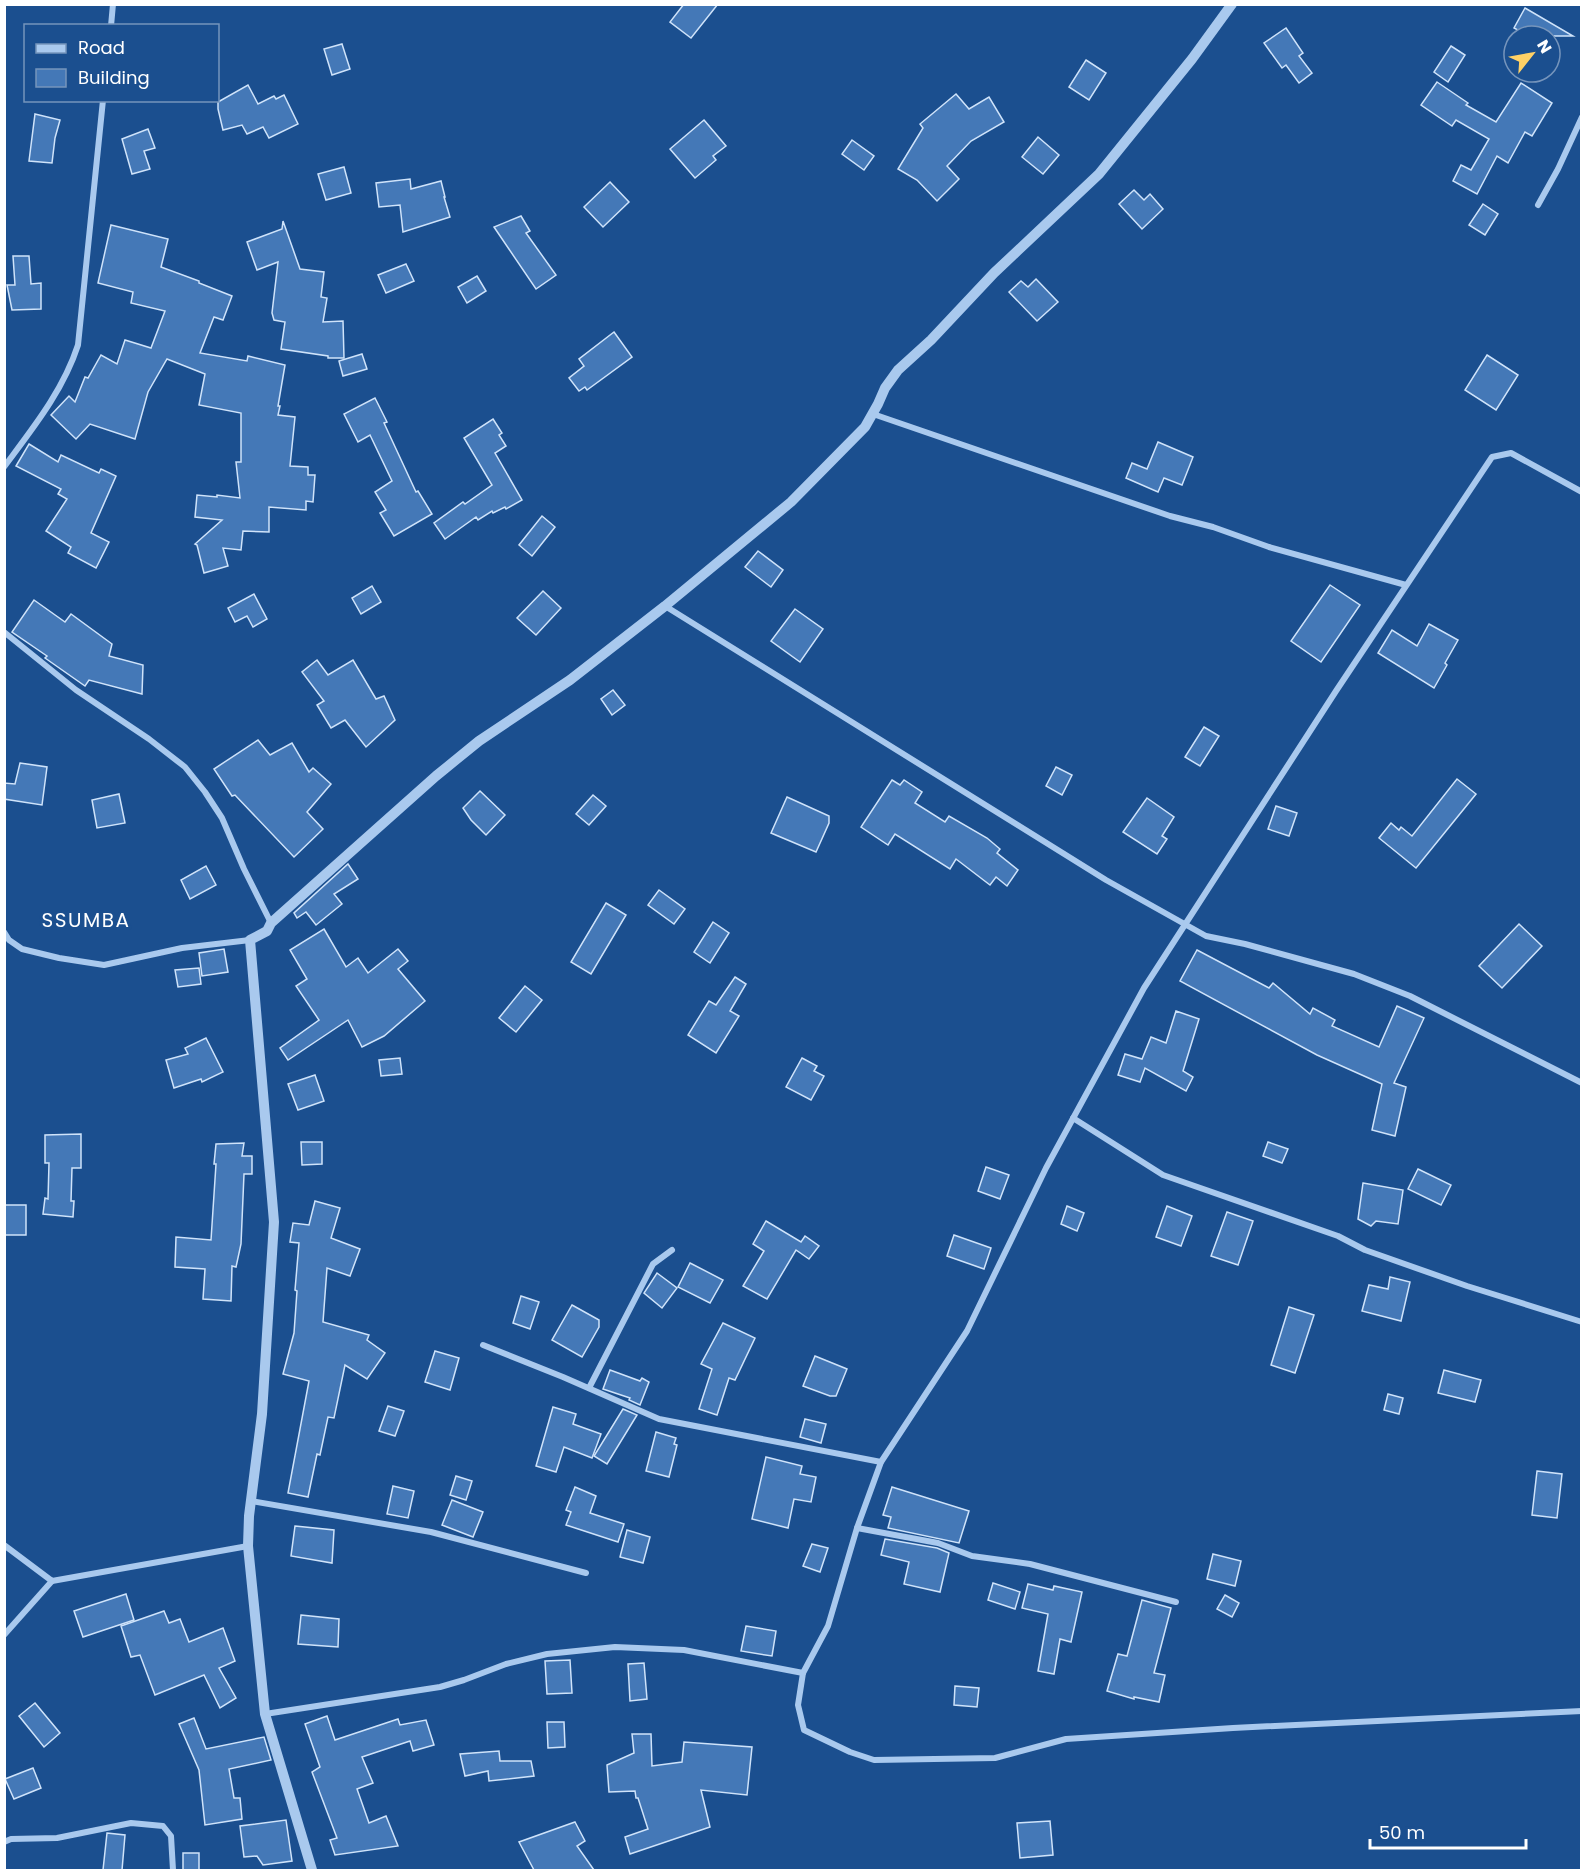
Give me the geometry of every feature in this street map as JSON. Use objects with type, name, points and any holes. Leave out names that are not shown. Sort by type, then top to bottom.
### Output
[{"type":"street","points":[[111,24],[113,4]]},
{"type":"street","points":[[4,932],[9,940],[22,949],[58,958],[104,965],[182,948],[250,940],[267,931],[271,923],[436,776],[479,741],[570,680],[665,606],[791,502],[865,427],[885,388],[898,370],[932,340],[994,273],[1099,174],[1192,59],[1232,4]]},
{"type":"street","points":[[4,467],[45,411],[71,367],[78,345],[103,102]]},
{"type":"street","points":[[1538,204],[1581,117]]},
{"type":"street","points":[[873,414],[1170,516],[1213,527],[1269,547],[1406,585]]},
{"type":"street","points":[[1581,492],[1511,453],[1492,457],[1336,691],[1185,924],[1144,988],[1046,1168],[967,1331],[881,1462],[857,1528],[828,1626],[803,1673],[798,1705],[804,1730],[850,1752],[874,1760],[995,1758],[1066,1739],[1233,1728],[1581,1711]]},
{"type":"street","points":[[665,606],[1106,880],[1206,936],[1245,944],[1354,974],[1410,996],[1581,1083]]},
{"type":"street","points":[[4,633],[76,690],[149,739],[185,767],[222,818],[271,923]]},
{"type":"street","points":[[250,940],[274,1221],[262,1414],[248,1546],[266,1714],[312,1870]]},
{"type":"street","points":[[1073,1118],[1163,1175],[1338,1236],[1375,1254],[1581,1322]]},
{"type":"street","points":[[589,1388],[653,1264],[672,1250]]},
{"type":"street","points":[[483,1345],[659,1419],[881,1462]]},
{"type":"street","points":[[251,1501],[431,1532],[586,1573]]},
{"type":"street","points":[[857,1528],[938,1543],[972,1556],[1030,1564],[1176,1602]]},
{"type":"street","points":[[4,1545],[52,1581]]},
{"type":"street","points":[[4,1635],[52,1581],[248,1546]]},
{"type":"street","points":[[266,1714],[440,1687],[506,1664],[547,1654],[615,1647],[684,1650],[803,1673]]},
{"type":"street","points":[[4,1842],[11,1839],[57,1838],[131,1823],[164,1826],[171,1836],[173,1870]]},
{"type":"building","points":[[684,4],[718,4],[691,38],[670,22]]},
{"type":"building","points":[[1525,8],[1552,24],[1516,24]]},
{"type":"building","points":[[1286,28],[1303,53],[1299,56],[1312,73],[1299,83],[1286,65],[1282,68],[1264,43]]},
{"type":"building","points":[[1562,30],[1573,36],[1562,36]]},
{"type":"building","points":[[342,44],[350,69],[332,75],[324,49]]},
{"type":"building","points":[[1451,46],[1465,55],[1448,82],[1434,72]]},
{"type":"building","points":[[1086,60],[1106,73],[1089,100],[1069,87]]},
{"type":"building","points":[[1437,82],[1468,103],[1466,105],[1496,122],[1520,84],[1552,103],[1532,136],[1525,132],[1508,163],[1497,156],[1477,194],[1453,181],[1461,165],[1471,170],[1489,139],[1456,120],[1452,126],[1421,105]]},
{"type":"building","points":[[248,85],[258,104],[274,96],[276,99],[284,95],[298,124],[269,138],[263,127],[247,134],[242,125],[223,130],[218,109],[219,101]]},
{"type":"building","points":[[956,94],[969,109],[989,97],[1004,122],[971,141],[947,166],[959,179],[937,201],[917,180],[898,169],[923,128],[920,124]]},
{"type":"building","points":[[35,114],[60,120],[52,163],[29,161]]},
{"type":"building","points":[[704,120],[726,146],[713,156],[716,160],[695,178],[670,149]]},
{"type":"building","points":[[148,129],[155,148],[144,151],[150,169],[132,174],[122,139]]},
{"type":"building","points":[[1038,137],[1059,155],[1043,174],[1022,157]]},
{"type":"building","points":[[852,140],[874,156],[864,170],[842,154]]},
{"type":"building","points":[[344,167],[351,193],[326,200],[318,174]]},
{"type":"building","points":[[410,179],[411,189],[441,181],[450,217],[403,232],[400,205],[379,207],[376,183]]},
{"type":"building","points":[[610,182],[629,202],[603,227],[584,207]]},
{"type":"building","points":[[1134,190],[1144,200],[1150,194],[1163,209],[1142,229],[1119,204]]},
{"type":"building","points":[[1483,204],[1498,214],[1485,235],[1469,225]]},
{"type":"building","points":[[521,216],[530,231],[526,233],[556,275],[536,289],[494,227]]},
{"type":"building","points":[[283,221],[300,269],[324,272],[321,297],[327,298],[323,322],[343,321],[344,358],[328,358],[328,356],[281,349],[285,322],[274,320],[272,313],[278,262],[257,270],[247,242],[282,229]]},
{"type":"building","points":[[111,225],[168,239],[161,267],[232,296],[223,320],[214,317],[200,353],[247,361],[248,356],[285,365],[278,415],[295,417],[290,466],[308,467],[308,475],[315,475],[313,502],[306,501],[306,510],[269,507],[269,532],[243,531],[241,550],[223,548],[228,566],[204,573],[195,544],[222,520],[195,517],[197,495],[240,498],[236,462],[241,462],[241,413],[199,405],[205,374],[167,359],[148,392],[135,439],[90,424],[76,439],[51,415],[69,396],[75,402],[85,377],[88,378],[101,355],[117,364],[125,340],[151,348],[165,311],[131,303],[133,292],[98,283]]},
{"type":"building","points":[[13,256],[29,256],[31,284],[41,283],[41,309],[12,310],[7,285],[15,285]]},
{"type":"building","points":[[406,264],[414,281],[386,293],[378,275]]},
{"type":"building","points":[[477,276],[486,291],[467,303],[458,287]]},
{"type":"building","points":[[1036,279],[1058,302],[1037,321],[1009,292],[1021,281],[1028,287]]},
{"type":"building","points":[[614,332],[632,357],[587,390],[585,387],[579,391],[569,378],[584,366],[579,359]]},
{"type":"building","points":[[362,354],[367,369],[343,376],[339,361]]},
{"type":"building","points":[[1487,355],[1518,375],[1496,410],[1465,390]]},
{"type":"building","points":[[375,398],[416,492],[418,491],[432,514],[394,536],[380,513],[386,510],[375,492],[392,481],[370,435],[358,442],[344,414]]},
{"type":"building","points":[[493,419],[502,433],[499,435],[506,446],[495,453],[522,500],[506,509],[505,507],[493,513],[492,511],[478,520],[476,517],[445,539],[434,523],[492,485],[464,438]]},
{"type":"building","points":[[1158,442],[1193,457],[1182,485],[1164,478],[1158,492],[1126,478],[1132,463],[1147,469]]},
{"type":"building","points":[[29,444],[58,462],[61,455],[99,473],[101,469],[116,476],[91,533],[109,542],[96,568],[68,553],[71,547],[46,531],[67,499],[58,494],[61,489],[16,466]]},
{"type":"building","points":[[542,516],[555,527],[532,556],[519,545]]},
{"type":"building","points":[[758,551],[783,570],[771,587],[745,567]]},
{"type":"building","points":[[1330,585],[1360,605],[1321,662],[1291,641]]},
{"type":"building","points":[[372,586],[381,602],[361,614],[352,598]]},
{"type":"building","points":[[543,591],[561,608],[536,635],[517,618]]},
{"type":"building","points":[[254,594],[267,619],[253,627],[247,616],[235,622],[228,608]]},
{"type":"building","points":[[34,600],[65,622],[71,614],[112,644],[109,656],[143,665],[142,694],[89,680],[85,686],[12,632]]},
{"type":"building","points":[[795,609],[823,629],[800,662],[771,641]]},
{"type":"building","points":[[1429,624],[1458,640],[1434,688],[1378,653],[1392,630],[1417,646]]},
{"type":"building","points":[[317,660],[328,675],[353,660],[376,699],[384,696],[395,720],[366,747],[345,720],[331,728],[317,705],[324,701],[302,672]]},
{"type":"building","points":[[613,690],[625,705],[612,715],[601,699]]},
{"type":"building","points":[[1204,727],[1219,736],[1200,766],[1185,757]]},
{"type":"building","points":[[258,740],[270,755],[292,743],[309,772],[313,768],[331,784],[307,812],[323,829],[294,857],[235,795],[232,796],[214,769]]},
{"type":"building","points":[[20,763],[47,767],[42,805],[4,799],[4,783],[15,784]]},
{"type":"building","points":[[1056,767],[1072,775],[1062,795],[1046,786]]},
{"type":"building","points":[[1457,779],[1476,794],[1416,868],[1379,838],[1391,823],[1399,830],[1401,827],[1412,836]]},
{"type":"building","points":[[892,780],[900,785],[904,780],[922,792],[915,803],[945,822],[949,816],[987,838],[1000,849],[997,853],[1018,870],[1007,886],[996,877],[990,885],[956,859],[950,869],[895,834],[888,845],[861,827]]},
{"type":"building","points":[[480,791],[505,815],[486,835],[463,808]]},
{"type":"building","points":[[119,794],[125,823],[97,828],[92,800]]},
{"type":"building","points":[[593,795],[606,806],[589,825],[576,814]]},
{"type":"building","points":[[787,797],[829,816],[829,823],[816,852],[771,833]]},
{"type":"building","points":[[1147,798],[1174,817],[1162,836],[1167,839],[1157,854],[1123,832]]},
{"type":"building","points":[[1276,806],[1297,813],[1289,836],[1268,829]]},
{"type":"building","points":[[348,864],[358,879],[334,894],[342,904],[316,925],[306,912],[297,918],[294,913]]},
{"type":"building","points":[[206,866],[216,885],[190,899],[181,880]]},
{"type":"building","points":[[659,890],[685,909],[674,924],[648,905]]},
{"type":"building","points":[[606,903],[626,915],[591,974],[571,962]]},
{"type":"building","points":[[713,922],[729,933],[710,963],[694,952]]},
{"type":"building","points":[[1519,924],[1542,946],[1502,988],[1479,966]]},
{"type":"building","points":[[324,929],[346,967],[358,958],[368,973],[398,949],[408,961],[398,969],[425,1001],[384,1036],[362,1047],[348,1020],[288,1060],[280,1048],[319,1020],[296,986],[307,979],[290,950]]},
{"type":"building","points":[[224,949],[228,972],[202,976],[199,953]]},
{"type":"building","points":[[1197,950],[1269,988],[1273,983],[1310,1014],[1313,1008],[1335,1020],[1332,1026],[1379,1047],[1397,1006],[1424,1018],[1394,1083],[1406,1087],[1395,1136],[1372,1130],[1382,1084],[1317,1055],[1180,981]]},
{"type":"building","points":[[199,968],[201,984],[178,987],[175,970]]},
{"type":"building","points":[[735,977],[746,984],[730,1011],[739,1016],[716,1053],[688,1035],[709,1001],[716,1005]]},
{"type":"building","points":[[525,986],[542,1000],[516,1032],[499,1018]]},
{"type":"building","points":[[1176,1011],[1199,1019],[1183,1071],[1193,1077],[1186,1091],[1145,1068],[1140,1082],[1118,1075],[1125,1054],[1142,1059],[1151,1037],[1166,1043]]},
{"type":"building","points":[[206,1038],[223,1072],[202,1082],[201,1079],[174,1088],[166,1060],[188,1054],[185,1048]]},
{"type":"building","points":[[400,1058],[402,1074],[381,1076],[379,1060]]},
{"type":"building","points":[[802,1058],[817,1066],[814,1071],[824,1076],[811,1100],[786,1087]]},
{"type":"building","points":[[315,1075],[324,1101],[298,1110],[288,1084]]},
{"type":"building","points":[[81,1134],[81,1168],[72,1168],[73,1217],[43,1214],[45,1198],[48,1199],[49,1163],[45,1163],[45,1135]]},
{"type":"building","points":[[301,1142],[322,1142],[322,1164],[302,1165]]},
{"type":"building","points":[[1268,1142],[1288,1149],[1282,1163],[1263,1156]]},
{"type":"building","points":[[244,1143],[242,1156],[252,1156],[252,1174],[244,1174],[241,1244],[236,1267],[232,1266],[231,1301],[203,1299],[205,1269],[175,1267],[176,1237],[211,1240],[216,1144]]},
{"type":"building","points":[[986,1167],[1009,1175],[1000,1199],[978,1191]]},
{"type":"building","points":[[1418,1169],[1451,1185],[1441,1205],[1408,1189]]},
{"type":"building","points":[[1363,1183],[1403,1190],[1398,1224],[1376,1221],[1371,1226],[1358,1219]]},
{"type":"building","points":[[315,1201],[340,1208],[331,1238],[360,1249],[350,1276],[327,1268],[323,1322],[369,1335],[367,1340],[385,1353],[367,1379],[345,1365],[334,1418],[328,1417],[308,1497],[288,1493],[309,1381],[283,1374],[294,1333],[297,1291],[295,1290],[299,1243],[290,1242],[293,1223],[309,1225]]},
{"type":"building","points":[[4,1205],[26,1205],[26,1235],[4,1235]]},
{"type":"building","points":[[1067,1206],[1084,1213],[1077,1231],[1061,1224]]},
{"type":"building","points":[[1167,1206],[1192,1216],[1181,1246],[1156,1237]]},
{"type":"building","points":[[1227,1212],[1253,1221],[1238,1265],[1211,1256]]},
{"type":"building","points":[[766,1221],[801,1242],[805,1236],[819,1246],[809,1259],[796,1250],[767,1299],[743,1286],[764,1251],[753,1244]]},
{"type":"building","points":[[954,1235],[991,1248],[984,1269],[947,1256]]},
{"type":"building","points":[[690,1263],[723,1280],[710,1303],[678,1287]]},
{"type":"building","points":[[657,1273],[677,1288],[662,1308],[644,1293]]},
{"type":"building","points":[[1390,1277],[1410,1282],[1401,1321],[1362,1311],[1369,1285],[1388,1289]]},
{"type":"building","points":[[521,1296],[539,1302],[530,1329],[513,1323]]},
{"type":"building","points":[[572,1305],[599,1320],[599,1327],[582,1357],[552,1340]]},
{"type":"building","points":[[1289,1307],[1314,1315],[1295,1373],[1271,1365]]},
{"type":"building","points":[[723,1323],[755,1338],[735,1380],[729,1378],[717,1415],[699,1409],[712,1369],[701,1364]]},
{"type":"building","points":[[435,1351],[459,1358],[450,1390],[425,1382]]},
{"type":"building","points":[[815,1356],[847,1369],[836,1396],[803,1386]]},
{"type":"building","points":[[610,1370],[649,1382],[640,1405],[629,1400],[630,1398],[603,1389]]},
{"type":"building","points":[[1444,1370],[1481,1380],[1475,1402],[1438,1393]]},
{"type":"building","points":[[1388,1394],[1403,1398],[1399,1414],[1384,1410]]},
{"type":"building","points":[[388,1406],[404,1411],[395,1436],[379,1431]]},
{"type":"building","points":[[553,1407],[576,1414],[573,1424],[601,1434],[592,1458],[564,1447],[556,1472],[536,1466]]},
{"type":"building","points":[[623,1409],[637,1415],[607,1464],[594,1456]]},
{"type":"building","points":[[805,1419],[826,1424],[821,1443],[800,1437]]},
{"type":"building","points":[[656,1432],[676,1438],[674,1444],[677,1445],[669,1477],[646,1471]]},
{"type":"building","points":[[766,1457],[802,1466],[800,1474],[816,1477],[811,1502],[794,1499],[788,1528],[752,1519]]},
{"type":"building","points":[[1537,1471],[1562,1474],[1557,1518],[1532,1515]]},
{"type":"building","points":[[456,1476],[472,1481],[466,1500],[450,1495]]},
{"type":"building","points":[[393,1486],[414,1491],[408,1518],[387,1514]]},
{"type":"building","points":[[575,1487],[596,1496],[590,1513],[624,1524],[618,1542],[566,1525],[571,1512],[566,1510]]},
{"type":"building","points":[[892,1487],[969,1511],[959,1543],[888,1528],[891,1517],[883,1515]]},
{"type":"building","points":[[452,1500],[483,1512],[473,1537],[442,1525]]},
{"type":"building","points":[[295,1526],[334,1530],[332,1563],[291,1556]]},
{"type":"building","points":[[627,1530],[650,1537],[643,1563],[620,1557]]},
{"type":"building","points":[[885,1539],[937,1548],[949,1553],[940,1592],[904,1584],[909,1562],[881,1555]]},
{"type":"building","points":[[812,1544],[828,1548],[820,1572],[803,1566]]},
{"type":"building","points":[[1213,1554],[1241,1561],[1235,1586],[1207,1579]]},
{"type":"building","points":[[993,1583],[1020,1592],[1015,1609],[988,1600]]},
{"type":"building","points":[[1028,1584],[1053,1590],[1054,1586],[1082,1592],[1071,1642],[1060,1639],[1054,1674],[1038,1671],[1048,1614],[1022,1608]]},
{"type":"building","points":[[126,1594],[134,1620],[83,1637],[74,1611]]},
{"type":"building","points":[[1225,1595],[1239,1603],[1232,1617],[1217,1609]]},
{"type":"building","points":[[1142,1600],[1171,1608],[1154,1673],[1165,1675],[1159,1702],[1134,1697],[1134,1699],[1107,1691],[1118,1654],[1127,1656]]},
{"type":"building","points":[[164,1611],[169,1623],[180,1619],[189,1642],[223,1628],[235,1661],[219,1668],[236,1698],[220,1708],[204,1675],[155,1695],[140,1655],[131,1657],[121,1626]]},
{"type":"building","points":[[301,1615],[339,1619],[338,1647],[298,1644]]},
{"type":"building","points":[[746,1626],[776,1631],[772,1656],[741,1651]]},
{"type":"building","points":[[570,1660],[572,1693],[547,1694],[545,1661]]},
{"type":"building","points":[[644,1663],[647,1699],[630,1701],[628,1664]]},
{"type":"building","points":[[955,1686],[979,1688],[977,1707],[954,1705]]},
{"type":"building","points":[[35,1703],[60,1733],[44,1747],[19,1716]]},
{"type":"building","points":[[327,1716],[335,1740],[398,1719],[400,1725],[426,1720],[434,1745],[413,1751],[410,1741],[362,1757],[373,1783],[357,1789],[369,1823],[386,1816],[398,1846],[335,1855],[330,1840],[337,1838],[312,1772],[320,1767],[305,1724]]},
{"type":"building","points":[[194,1718],[206,1749],[264,1737],[271,1760],[229,1769],[234,1798],[240,1798],[242,1819],[205,1825],[199,1770],[179,1724]]},
{"type":"building","points":[[547,1722],[564,1722],[565,1747],[548,1748]]},
{"type":"building","points":[[632,1734],[651,1734],[652,1766],[682,1762],[684,1742],[752,1747],[747,1795],[701,1790],[710,1827],[630,1854],[625,1837],[648,1829],[635,1791],[609,1792],[607,1765],[634,1753]]},
{"type":"building","points":[[499,1751],[500,1761],[531,1761],[534,1776],[489,1781],[488,1771],[465,1776],[460,1754]]},
{"type":"building","points":[[33,1768],[41,1788],[14,1799],[5,1779]]},
{"type":"building","points":[[286,1820],[292,1861],[263,1865],[257,1856],[244,1857],[240,1826]]},
{"type":"building","points":[[1050,1821],[1053,1855],[1020,1858],[1017,1823]]},
{"type":"building","points":[[575,1822],[585,1841],[577,1846],[594,1870],[534,1870],[519,1842]]},
{"type":"building","points":[[107,1833],[125,1835],[122,1870],[103,1870]]},
{"type":"building","points":[[183,1853],[199,1853],[199,1870],[183,1870]]},
{"type":"district","name":"SSUMBA","points":[[86,920]]}]
